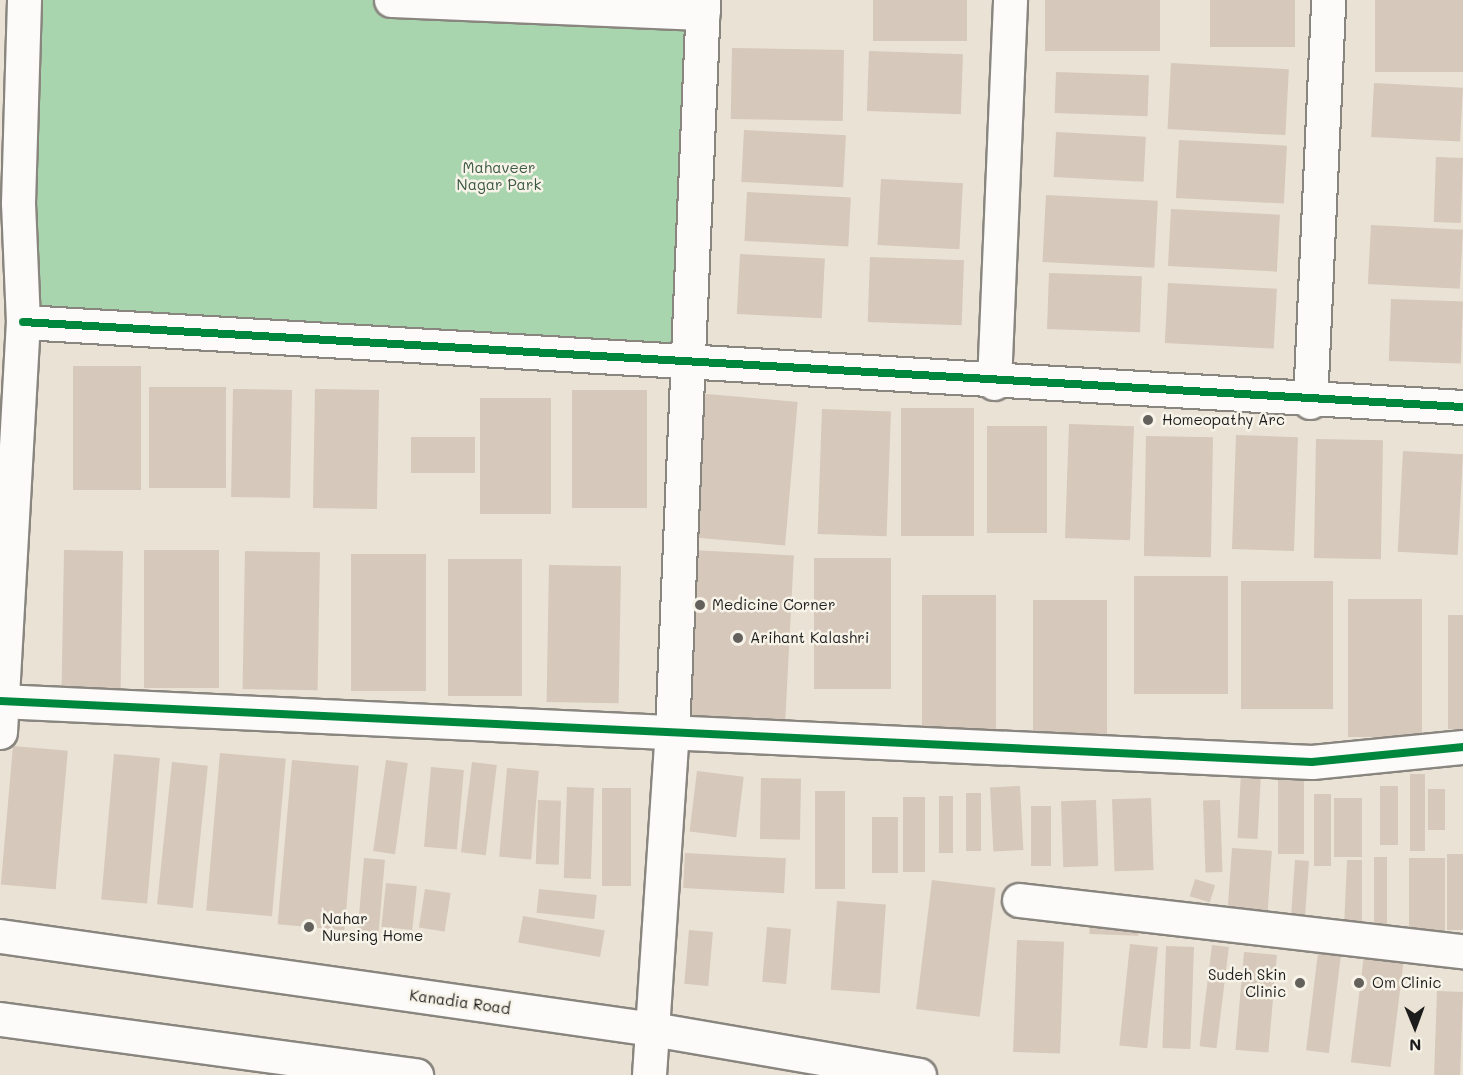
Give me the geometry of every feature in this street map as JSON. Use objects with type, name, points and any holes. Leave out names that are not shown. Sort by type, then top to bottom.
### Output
[{"type":"street","points":[[24,0],[9,202],[23,322],[2,711],[672,732],[1312,762],[1463,747]]},
{"type":"street","points":[[391,0],[703,6],[684,357],[672,732],[649,1075]]},
{"type":"street","points":[[994,383],[1010,0]]},
{"type":"street","points":[[1310,402],[1328,0]]},
{"type":"street","points":[[23,322],[684,357],[994,383],[1310,402],[1463,407]]},
{"type":"street","points":[[1019,900],[1463,951]]},
{"type":"street","name":"Kanadia Road","points":[[0,936],[653,1029],[919,1075]]},
{"type":"street","points":[[0,1019],[416,1075]]},
{"type":"green space","name":"Mahaveer Nagar Park","points":[[24,0],[381,0],[703,13],[684,357],[23,322]]},
{"type":"building","points":[[873,0],[967,0],[967,41],[873,41]]},
{"type":"building","points":[[1045,0],[1160,0],[1160,51],[1045,51]]},
{"type":"building","points":[[1210,0],[1295,0],[1295,47],[1210,47]]},
{"type":"building","points":[[1375,0],[1463,0],[1463,72],[1375,72]]},
{"type":"building","points":[[732,48],[844,50],[843,121],[731,119]]},
{"type":"building","points":[[869,51],[963,54],[961,114],[867,111]]},
{"type":"building","points":[[1171,63],[1289,69],[1285,135],[1168,129]]},
{"type":"building","points":[[1056,72],[1149,75],[1148,116],[1055,113]]},
{"type":"building","points":[[1374,83],[1463,88],[1460,142],[1371,137]]},
{"type":"building","points":[[744,130],[846,135],[843,187],[741,182]]},
{"type":"building","points":[[1056,132],[1146,137],[1144,182],[1054,177]]},
{"type":"building","points":[[1179,140],[1287,146],[1284,204],[1176,198]]},
{"type":"building","points":[[1436,157],[1463,158],[1461,223],[1434,222]]},
{"type":"building","points":[[881,179],[963,183],[959,249],[878,245]]},
{"type":"building","points":[[747,192],[851,197],[848,246],[744,241]]},
{"type":"building","points":[[1046,195],[1158,201],[1154,268],[1042,262]]},
{"type":"building","points":[[1171,209],[1280,215],[1277,272],[1168,266]]},
{"type":"building","points":[[1371,225],[1463,230],[1460,289],[1368,284]]},
{"type":"building","points":[[740,254],[825,258],[822,318],[737,314]]},
{"type":"building","points":[[870,257],[964,260],[962,325],[868,322]]},
{"type":"building","points":[[1049,273],[1142,276],[1140,332],[1047,329]]},
{"type":"building","points":[[1168,283],[1277,289],[1274,349],[1165,343]]},
{"type":"building","points":[[1391,299],[1463,302],[1461,363],[1389,361]]},
{"type":"building","points":[[73,366],[141,366],[141,490],[73,490]]},
{"type":"building","points":[[149,387],[226,387],[226,488],[149,488]]},
{"type":"building","points":[[233,389],[292,390],[290,498],[231,497]]},
{"type":"building","points":[[315,389],[379,390],[377,509],[313,508]]},
{"type":"building","points":[[572,390],[647,390],[647,508],[572,508]]},
{"type":"building","points":[[695,393],[798,402],[785,545],[682,536]]},
{"type":"building","points":[[480,398],[551,398],[551,514],[480,514]]},
{"type":"building","points":[[901,408],[974,408],[974,536],[901,536]]},
{"type":"building","points":[[822,409],[891,411],[887,536],[818,534]]},
{"type":"building","points":[[1069,424],[1134,426],[1130,540],[1065,538]]},
{"type":"building","points":[[987,426],[1047,426],[1047,533],[987,533]]},
{"type":"building","points":[[1236,435],[1298,437],[1294,551],[1232,549]]},
{"type":"building","points":[[1146,436],[1213,437],[1211,557],[1144,556]]},
{"type":"building","points":[[411,437],[475,437],[475,473],[411,473]]},
{"type":"building","points":[[1316,439],[1383,440],[1381,559],[1314,558]]},
{"type":"building","points":[[1403,451],[1463,454],[1458,555],[1398,552]]},
{"type":"building","points":[[64,550],[123,551],[121,689],[62,688]]},
{"type":"building","points":[[144,550],[219,550],[219,688],[144,688]]},
{"type":"building","name":"Arihant Kalashri","points":[[691,550],[794,555],[785,724],[682,719]]},
{"type":"building","points":[[245,551],[320,552],[318,690],[243,689]]},
{"type":"building","points":[[351,554],[426,554],[426,691],[351,691]]},
{"type":"building","points":[[814,558],[891,558],[891,689],[814,689]]},
{"type":"building","points":[[448,559],[522,559],[522,696],[448,696]]},
{"type":"building","points":[[549,565],[621,566],[619,703],[547,702]]},
{"type":"building","points":[[1134,576],[1228,576],[1228,694],[1134,694]]},
{"type":"building","points":[[1241,581],[1333,581],[1333,709],[1241,709]]},
{"type":"building","points":[[922,595],[996,595],[996,733],[922,733]]},
{"type":"building","points":[[1348,599],[1422,599],[1422,737],[1348,737]]},
{"type":"building","points":[[1033,600],[1107,600],[1107,737],[1033,737]]},
{"type":"building","points":[[1448,615],[1463,615],[1463,729],[1448,729]]},
{"type":"building","points":[[13,746],[68,751],[56,889],[1,884]]},
{"type":"building","points":[[220,753],[286,759],[272,916],[206,910]]},
{"type":"building","points":[[114,754],[160,758],[147,903],[101,899]]},
{"type":"building","points":[[292,760],[359,766],[344,930],[278,924]]},
{"type":"building","points":[[386,760],[408,763],[395,854],[373,851]]},
{"type":"building","points":[[172,762],[208,766],[193,908],[157,904]]},
{"type":"building","points":[[472,762],[497,765],[486,855],[461,852]]},
{"type":"building","points":[[431,767],[464,770],[457,850],[424,847]]},
{"type":"building","points":[[507,768],[539,771],[531,859],[499,857]]},
{"type":"building","points":[[697,771],[744,777],[736,837],[690,832]]},
{"type":"building","points":[[1241,772],[1261,773],[1258,839],[1238,838]]},
{"type":"building","points":[[1278,772],[1304,772],[1304,854],[1278,854]]},
{"type":"building","points":[[1410,774],[1425,774],[1425,851],[1410,851]]},
{"type":"building","points":[[761,778],[801,779],[800,840],[760,839]]},
{"type":"building","points":[[1020,786],[1023,850],[993,851],[990,788]]},
{"type":"building","points":[[1380,786],[1398,786],[1398,845],[1380,845]]},
{"type":"building","points":[[567,787],[594,788],[591,879],[564,878]]},
{"type":"building","points":[[602,788],[631,788],[631,886],[602,886]]},
{"type":"building","points":[[1428,789],[1445,789],[1445,830],[1428,830]]},
{"type":"building","points":[[815,791],[845,791],[845,889],[815,889]]},
{"type":"building","points":[[966,793],[981,793],[981,851],[966,851]]},
{"type":"building","points":[[1314,794],[1331,794],[1331,866],[1314,866]]},
{"type":"building","points":[[939,796],[953,796],[953,853],[939,853]]},
{"type":"building","points":[[903,797],[925,797],[925,872],[903,872]]},
{"type":"building","points":[[1151,798],[1154,870],[1115,871],[1112,799]]},
{"type":"building","points":[[1334,798],[1362,798],[1362,857],[1334,857]]},
{"type":"building","points":[[538,800],[561,801],[559,865],[536,864]]},
{"type":"building","points":[[1096,800],[1098,866],[1063,867],[1061,801]]},
{"type":"building","points":[[1220,800],[1223,872],[1206,873],[1203,801]]},
{"type":"building","points":[[1031,806],[1051,806],[1051,866],[1031,866]]},
{"type":"building","points":[[872,817],[898,817],[898,873],[872,873]]},
{"type":"building","points":[[1232,848],[1272,851],[1268,912],[1228,909]]},
{"type":"building","points":[[685,853],[786,858],[784,893],[683,888]]},
{"type":"building","points":[[1447,854],[1463,854],[1463,930],[1447,930]]},
{"type":"building","points":[[1374,857],[1387,857],[1387,936],[1374,936]]},
{"type":"building","points":[[364,858],[385,860],[378,934],[358,932]]},
{"type":"building","points":[[1409,858],[1445,858],[1445,936],[1409,936]]},
{"type":"building","points":[[1295,860],[1309,861],[1305,925],[1291,924]]},
{"type":"building","points":[[1347,860],[1362,860],[1362,928],[1344,928]]},
{"type":"building","points":[[1195,879],[1215,885],[1210,902],[1190,896]]},
{"type":"building","points":[[932,880],[996,888],[980,1017],[916,1009]]},
{"type":"building","points":[[386,883],[417,886],[412,930],[381,927]]},
{"type":"building","points":[[425,889],[451,893],[445,932],[419,928]]},
{"type":"building","points":[[539,889],[597,895],[594,919],[536,913]]},
{"type":"building","points":[[837,901],[886,904],[880,993],[831,990]]},
{"type":"building","points":[[523,916],[605,930],[600,957],[518,943]]},
{"type":"building","points":[[1090,918],[1139,920],[1138,936],[1089,934]]},
{"type":"building","points":[[767,927],[791,929],[786,984],[762,982]]},
{"type":"building","points":[[689,930],[713,932],[708,986],[684,984]]},
{"type":"building","points":[[1017,940],[1064,942],[1060,1054],[1013,1052]]},
{"type":"building","points":[[1130,944],[1158,947],[1147,1048],[1119,1045]]},
{"type":"building","points":[[1212,945],[1229,947],[1216,1048],[1200,1046]]},
{"type":"building","points":[[1166,946],[1194,947],[1190,1049],[1162,1048]]},
{"type":"building","points":[[1244,952],[1277,955],[1268,1053],[1235,1050]]},
{"type":"building","points":[[1318,953],[1341,956],[1329,1053],[1306,1050]]},
{"type":"building","points":[[1364,955],[1404,960],[1391,1067],[1351,1062]]},
{"type":"building","points":[[1437,991],[1463,992],[1460,1075],[1434,1075]]},
{"type":"cycle path","points":[[23,322],[1463,407]]},
{"type":"cycle path","points":[[0,701],[1312,762],[1463,747]]},
{"type":"place","name":"Homeopathy Arc","points":[[1148,420]]},
{"type":"place","name":"Medicine Corner","points":[[700,605]]},
{"type":"place","name":"Arihant Kalashri","points":[[738,638]]},
{"type":"place","name":"Nahar Nursing Home","points":[[309,927]]},
{"type":"place","name":"Sudeh Skin Clinic","points":[[1300,983]]},
{"type":"place","name":"Om Clinic","points":[[1359,983]]}]
